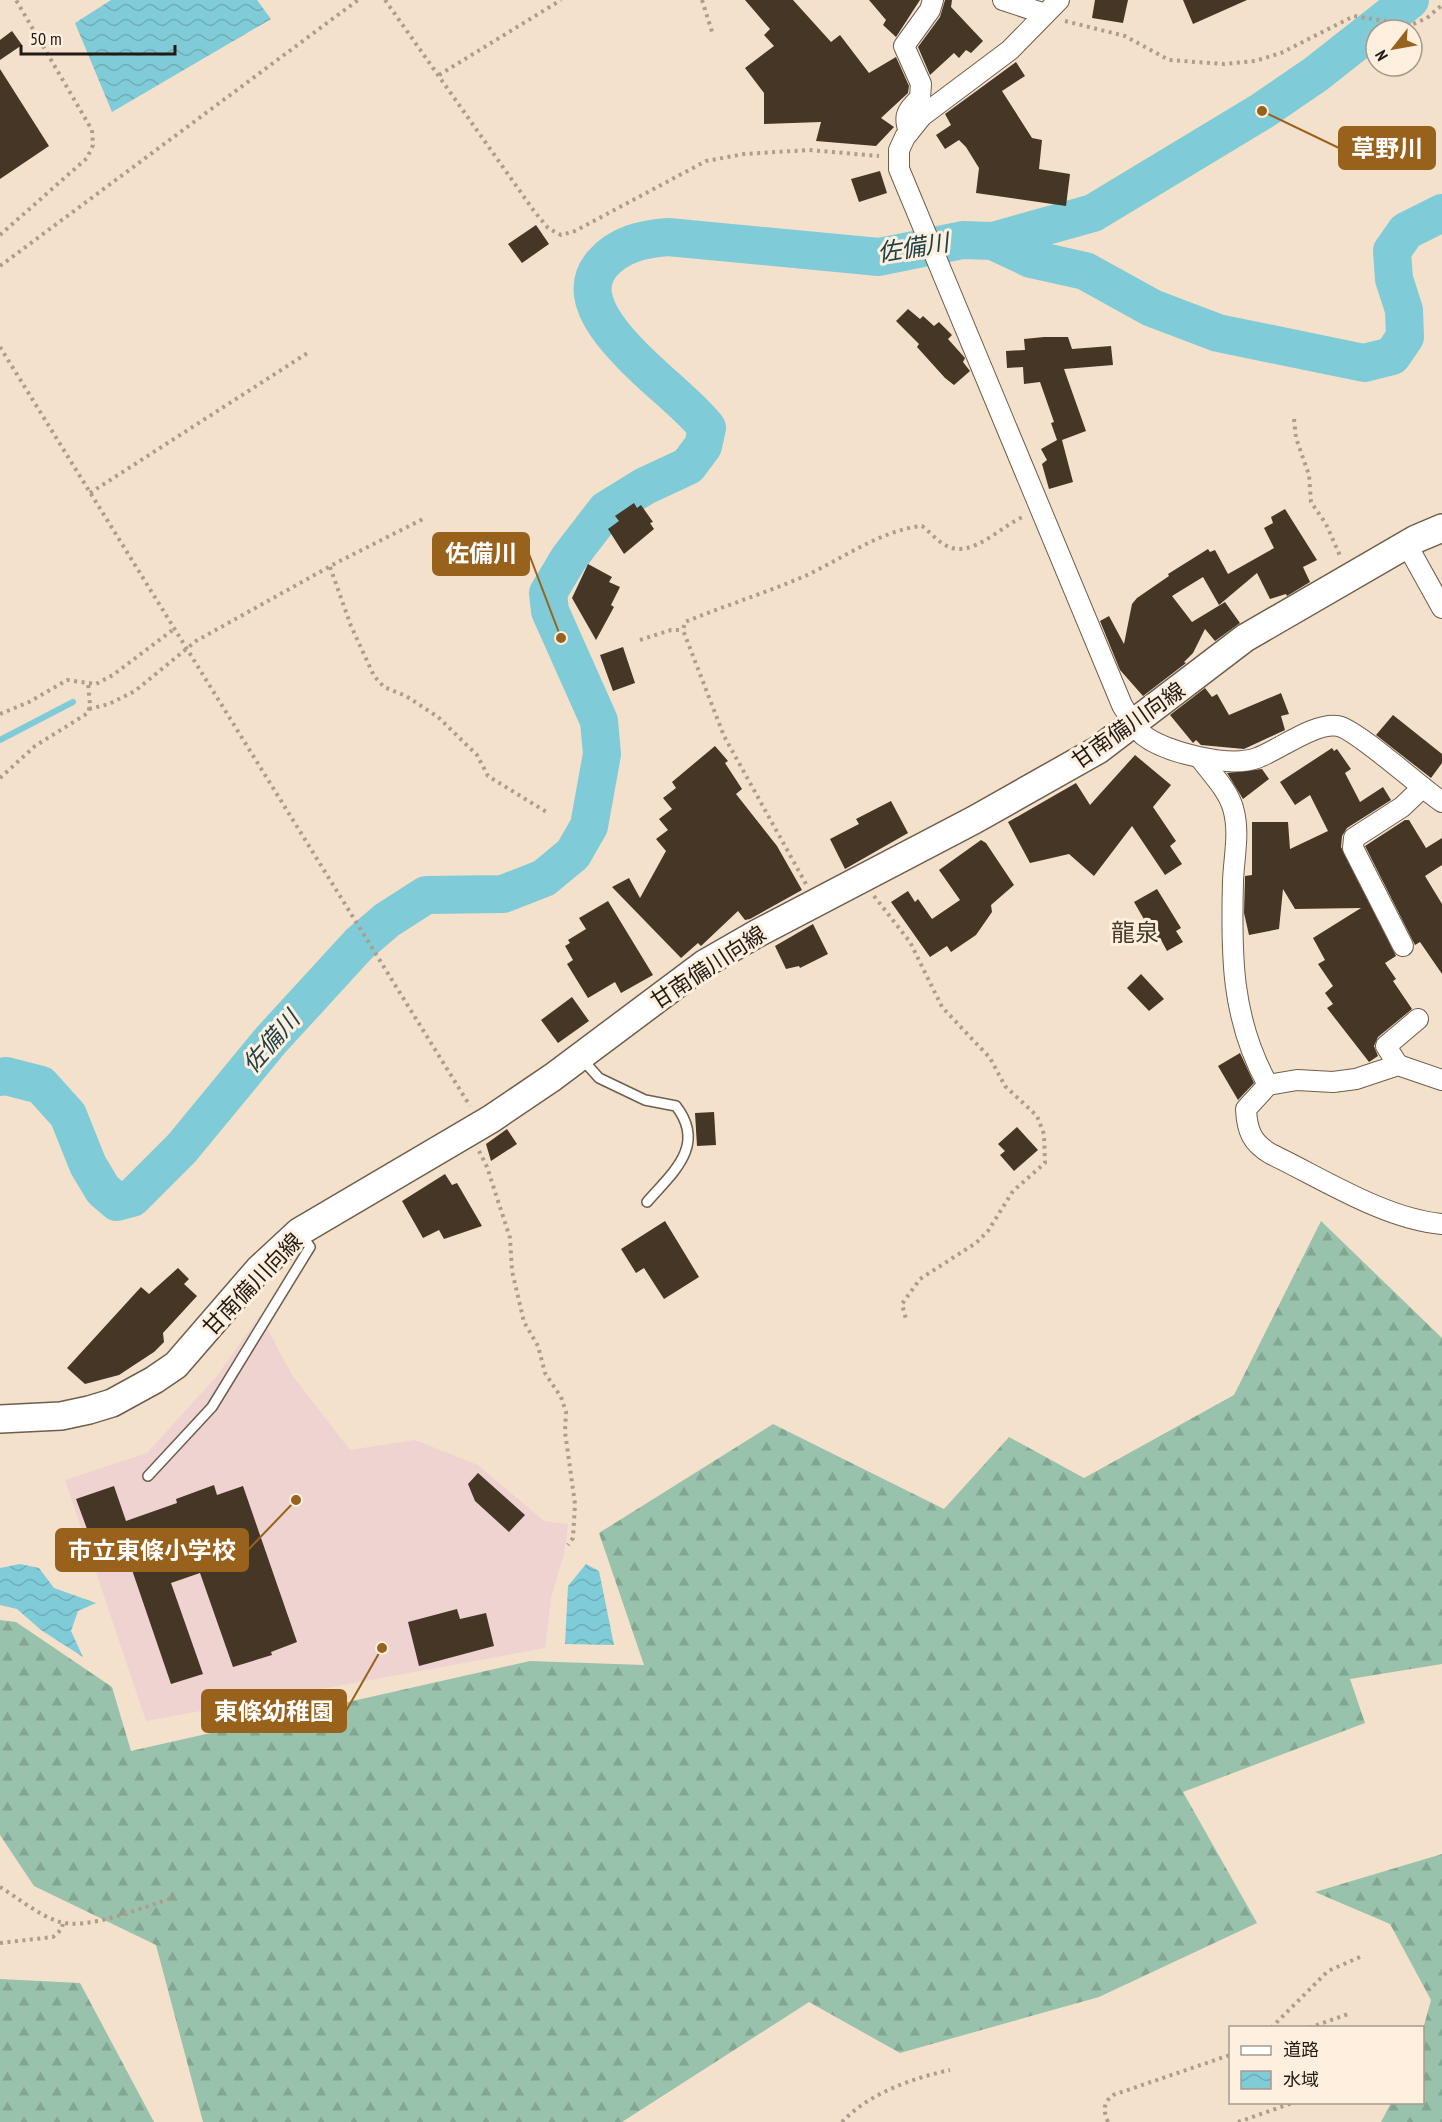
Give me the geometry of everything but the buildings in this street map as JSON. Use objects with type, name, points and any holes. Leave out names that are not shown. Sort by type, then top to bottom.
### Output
[{"type":"main road","name":"甘南備川向線","points":[[0,1419],[61,1416],[89,1410],[112,1403],[154,1380],[176,1365],[259,1269],[299,1232],[474,1129],[580,1057],[704,964],[816,902],[1050,779],[1134,725],[1245,638],[1407,545],[1442,528]]},
{"type":"street","points":[[909,132],[904,119],[908,110],[920,98],[921,84],[904,46],[930,10],[933,0]]},
{"type":"street","points":[[1002,0],[1052,7]]},
{"type":"street","points":[[1052,7],[1010,50],[922,116],[909,132],[899,150],[899,169],[1122,705],[1143,735],[1200,758],[1244,761],[1316,730],[1337,726],[1356,735],[1436,796]]},
{"type":"street","points":[[1407,545],[1442,608]]},
{"type":"street","points":[[1200,758],[1233,805],[1238,830],[1234,856],[1234,928],[1231,953],[1245,1035],[1254,1059],[1269,1085]]},
{"type":"street","points":[[1403,946],[1353,848],[1354,838],[1402,807],[1436,796]]},
{"type":"street","points":[[1398,1065],[1386,1046],[1418,1019]]},
{"type":"street","points":[[1442,1080],[1398,1065],[1356,1078],[1333,1082],[1297,1080],[1269,1085],[1246,1109],[1249,1129],[1256,1145],[1382,1208],[1413,1220],[1442,1224]]},
{"type":"lane","points":[[580,1057],[599,1078],[645,1100],[676,1106],[682,1115],[687,1126],[687,1152],[647,1202]]},
{"type":"lane","points":[[148,1476],[212,1407],[236,1369],[310,1247],[299,1232]]},
{"type":"path","points":[[0,235],[87,158],[93,145],[92,130],[81,109],[16,0]]},
{"type":"path","points":[[0,266],[358,0]]},
{"type":"path","points":[[385,0],[541,219],[548,228],[561,235],[575,231],[706,161],[744,154],[809,150],[899,157]]},
{"type":"path","points":[[439,75],[561,0]]},
{"type":"path","points":[[702,0],[713,35]]},
{"type":"path","points":[[1052,7],[1075,25],[1125,36],[1169,60],[1224,64],[1255,61],[1281,54],[1354,16],[1411,25],[1427,18],[1442,5]]},
{"type":"path","points":[[0,347],[402,996],[474,1129],[510,1238],[512,1271],[525,1322],[538,1346],[545,1373],[561,1397],[566,1412],[565,1432],[575,1504],[573,1538],[567,1545]]},
{"type":"path","points":[[90,493],[309,352]]},
{"type":"path","points":[[1294,418],[1296,438],[1309,475],[1311,502],[1326,524],[1350,577]]},
{"type":"path","points":[[816,902],[724,736],[683,630],[685,622],[805,575],[882,537],[903,530],[922,525],[946,546],[956,550],[970,546],[1017,519],[1040,509]]},
{"type":"path","points":[[89,710],[109,704],[135,691],[187,651],[196,641],[330,566],[423,519]]},
{"type":"path","points":[[330,566],[351,626],[374,676],[384,687],[406,696],[438,717],[469,745],[488,776],[548,813]]},
{"type":"path","points":[[0,714],[29,702],[67,680],[96,684],[113,675],[174,629]]},
{"type":"path","points":[[640,640],[671,630],[683,630]]},
{"type":"path","points":[[0,778],[35,746],[88,714],[88,683]]},
{"type":"path","points":[[864,878],[880,907],[910,942],[942,1007],[990,1058],[1005,1086],[1036,1116],[1044,1134],[1046,1155],[1046,1163],[1013,1191],[988,1231],[976,1242],[920,1279],[902,1304],[906,1319]]},
{"type":"path","points":[[0,1887],[38,1911],[63,1922],[94,1921],[175,1897]]},
{"type":"path","points":[[0,1943],[52,1937],[62,1929],[63,1922]]},
{"type":"path","points":[[1273,2026],[1328,1971],[1360,1957]]},
{"type":"path","points":[[1315,2026],[1348,2014]]},
{"type":"path","points":[[1108,2122],[1104,2109],[1107,2100],[1113,2095],[1229,2055]]},
{"type":"path","points":[[842,2122],[855,2108],[919,2077],[950,2070]]},
{"type":"path","points":[[1238,2122],[1292,2104]]},
{"type":"shaded area","points":[[260,1315],[292,1375],[350,1450],[415,1440],[478,1465],[544,1521],[568,1524],[564,1554],[551,1598],[545,1648],[146,1721],[65,1480],[147,1453],[216,1377]]},
{"type":"green space","points":[[1395,0],[1429,0],[1413,18],[1379,16]]},
{"type":"green space","points":[[1321,1221],[1442,1338],[1442,1664],[1350,1679],[1365,1723],[1183,1792],[1257,1923],[1099,1997],[900,2053],[809,2002],[622,2122],[203,2122],[156,1945],[34,1886],[0,1835],[0,1620],[16,1622],[112,1687],[131,1751],[530,1661],[644,1665],[599,1533],[773,1424],[944,1509],[1009,1437],[1084,1478],[1234,1395]]},
{"type":"green space","points":[[1442,1854],[1442,2122],[1381,2122],[1390,2104],[1424,2104],[1424,2026],[1431,2000],[1390,1924],[1315,1892]]},
{"type":"green space","points":[[0,1979],[80,1983],[154,2122],[0,2122]]},
{"type":"water","points":[[111,0],[257,0],[271,19],[112,112],[75,23]]},
{"type":"water","points":[[20,1564],[39,1568],[54,1588],[96,1603],[78,1611],[71,1631],[83,1657],[41,1630],[17,1609],[0,1605],[0,1568]]},
{"type":"water","points":[[586,1564],[599,1571],[614,1645],[565,1644],[568,1586]]},
{"type":"waterway","points":[[993,241],[1093,213],[1262,111],[1316,74],[1410,0]]},
{"type":"waterway","name":"佐備川","points":[[0,1077],[6,1076],[41,1085],[68,1115],[88,1165],[103,1190],[117,1202],[132,1198],[182,1148],[271,1040],[359,944],[387,920],[426,895],[503,894],[544,878],[573,854],[589,826],[602,754],[599,721],[550,611],[548,593],[569,558],[606,510],[645,486],[688,466],[703,446],[707,428],[628,351],[609,329],[596,306],[593,284],[602,264],[624,247],[641,241],[668,237],[879,257],[963,240],[993,241],[1031,259],[1085,271],[1152,308],[1218,333],[1364,363],[1392,356],[1405,337],[1404,310],[1394,279],[1392,251],[1406,231],[1442,213]]},
{"type":"waterway","points":[[0,740],[73,702]]},
{"type":"place","name":"草野川","points":[[1262,111]]},
{"type":"place","name":"佐備川","points":[[561,638]]},
{"type":"place","name":"市立東條小学校","points":[[296,1500]]},
{"type":"place","name":"東條幼稚園","points":[[382,1648]]},
{"type":"district","name":"龍泉","points":[[1135,933]]}]
